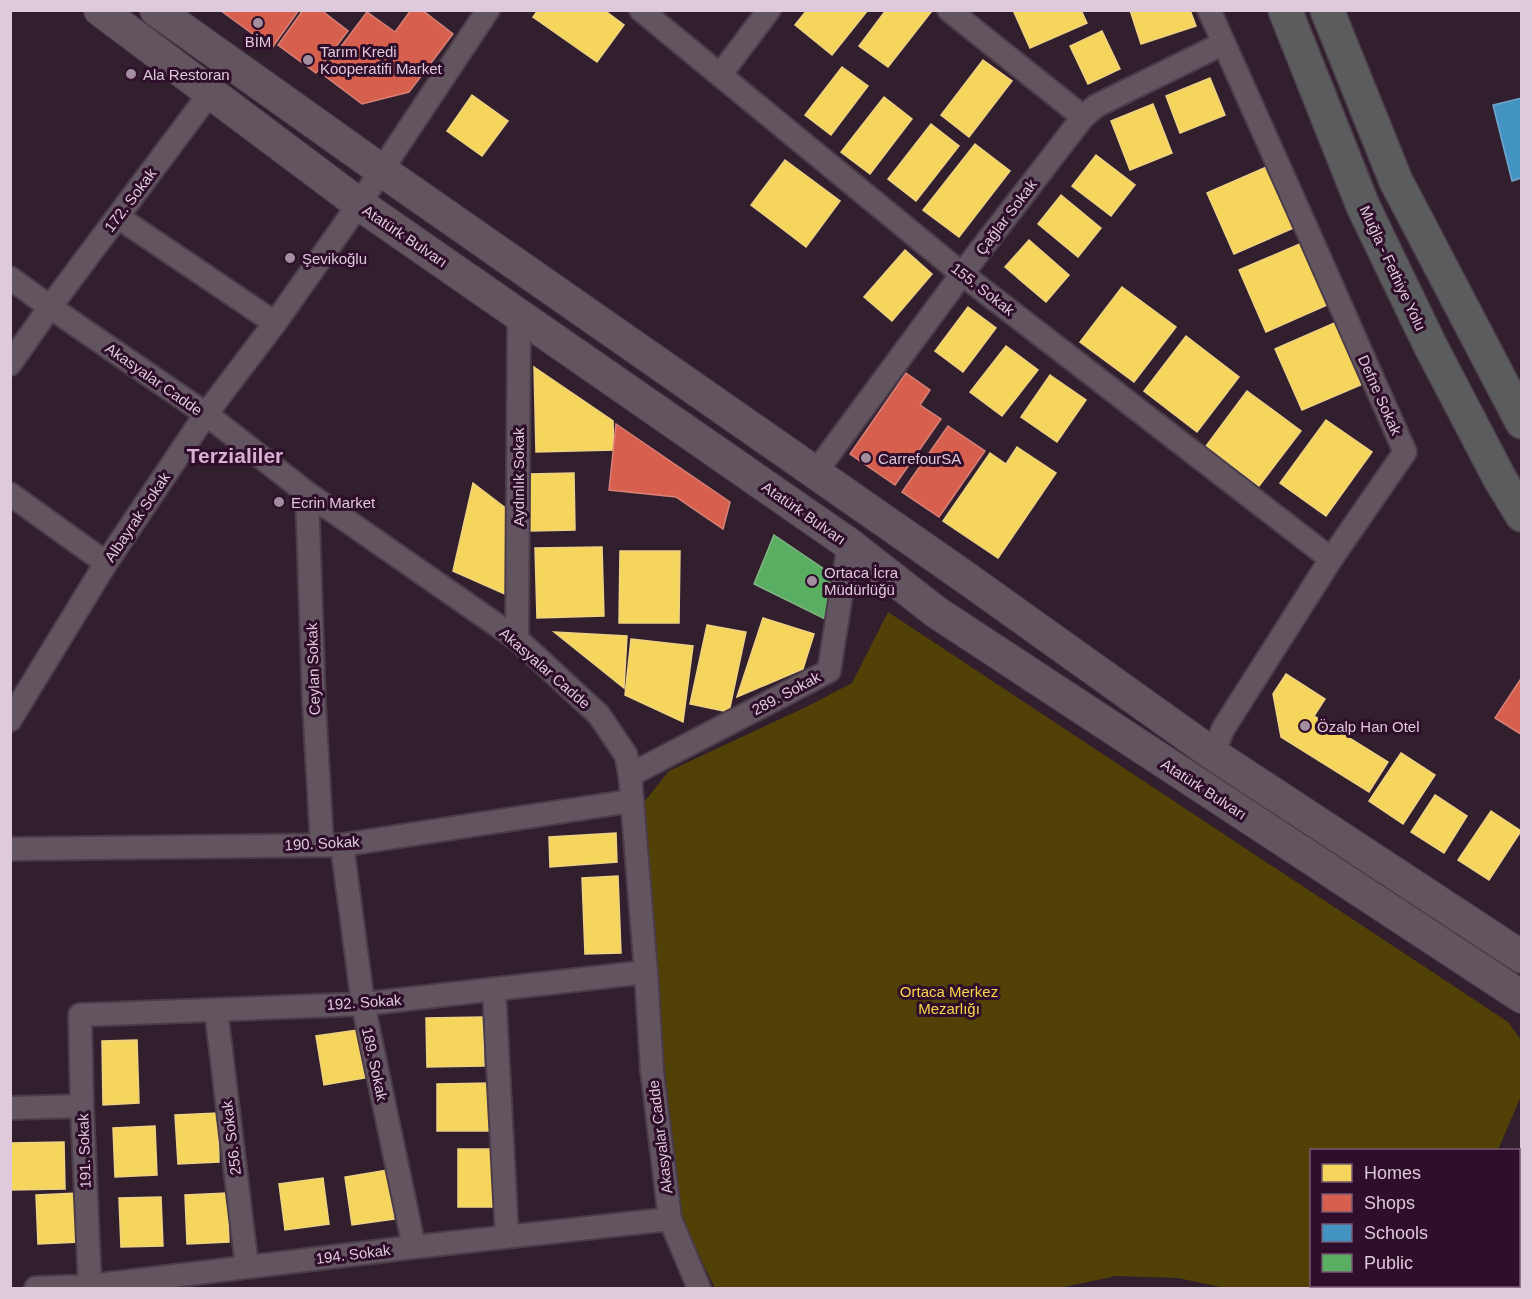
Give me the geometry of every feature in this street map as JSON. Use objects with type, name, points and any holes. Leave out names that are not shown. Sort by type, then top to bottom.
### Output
[{"type":"highway","name":"Muğla - Fethiye Yolu","points":[[1285,10],[1363,206],[1430,345],[1521,515]]},
{"type":"highway","points":[[1327,10],[1396,181],[1521,422]]},
{"type":"main road","name":"Atatürk Bulvarı","points":[[100,10],[359,204],[849,544],[936,612],[1521,997]]},
{"type":"main road","points":[[156,10],[381,170],[962,575],[1213,754],[1521,957]]},
{"type":"street","name":"Albayrak Sokak","points":[[10,720],[19,689],[206,414],[275,323],[359,204],[488,10]]},
{"type":"street","name":"155. Sokak","points":[[641,10],[963,274],[1331,558]]},
{"type":"street","points":[[720,75],[769,10]]},
{"type":"street","name":"Defne Sokak","points":[[1209,10],[1222,44],[1310,234],[1406,452],[1331,558],[1223,729],[1213,754]]},
{"type":"street","points":[[958,13],[1083,117]]},
{"type":"street","name":"Çağlar Sokak","points":[[815,473],[1083,117],[1096,106],[1222,44]]},
{"type":"street","name":"172. Sokak","points":[[10,364],[210,93]]},
{"type":"street","points":[[118,217],[275,323]]},
{"type":"street","name":"Akasyalar Cadde","points":[[10,278],[206,414],[307,493],[517,639],[599,715],[626,755],[630,775],[652,1071],[670,1219],[699,1288]]},
{"type":"street","name":"Aydınlık Sokak","points":[[517,639],[519,314]]},
{"type":"street","name":"Ceylan Sokak","points":[[307,493],[314,702],[332,845]]},
{"type":"street","points":[[10,494],[106,563]]},
{"type":"street","name":"289. Sokak","points":[[630,775],[829,671],[849,544]]},
{"type":"street","name":"190. Sokak","points":[[10,849],[332,845],[632,801]]},
{"type":"street","name":"189. Sokak","points":[[332,845],[414,1247]]},
{"type":"street","name":"192. Sokak","points":[[80,1016],[363,1004],[646,972]]},
{"type":"street","points":[[494,989],[507,1236]]},
{"type":"street","name":"256. Sokak","points":[[216,1010],[247,1267]]},
{"type":"street","name":"191. Sokak","points":[[80,1016],[90,1286]]},
{"type":"street","points":[[10,1108],[82,1106]]},
{"type":"street","name":"194. Sokak","points":[[36,1288],[90,1286],[507,1236],[670,1219]]},
{"type":"green space","name":"Ortaca Merkez Mezarlığı","points":[[888,612],[1508,1022],[1521,1040],[1521,1096],[1498,1149],[1310,1149],[1310,1287],[1438,1288],[1225,1288],[1178,1278],[1116,1276],[1059,1288],[715,1288],[682,1221],[644,882],[632,817],[669,771],[852,683]]},
{"type":"building: Homes","points":[[538,10],[604,10],[624,25],[597,62],[533,17]]},
{"type":"building: Homes","points":[[807,10],[868,10],[832,55],[795,25]]},
{"type":"building: Homes","points":[[886,10],[929,10],[931,12],[888,67],[859,46]]},
{"type":"building: Homes","points":[[1013,10],[1081,10],[1087,23],[1030,48]]},
{"type":"building: Homes","points":[[1130,10],[1190,10],[1196,26],[1141,44]]},
{"type":"building: Homes","points":[[1102,31],[1120,69],[1088,84],[1070,46]]},
{"type":"building: Homes","points":[[983,60],[1012,81],[969,137],[941,115]]},
{"type":"building: Homes","points":[[842,67],[868,86],[831,135],[805,115]]},
{"type":"building: Homes","points":[[1210,78],[1225,115],[1180,133],[1166,96]]},
{"type":"building: Homes","points":[[472,95],[508,121],[482,156],[447,131]]},
{"type":"building: Homes","points":[[884,97],[912,119],[870,174],[841,152]]},
{"type":"building: Homes","points":[[1153,104],[1172,153],[1130,170],[1111,121]]},
{"type":"building: Homes","points":[[931,124],[959,146],[916,201],[888,179]]},
{"type":"building: Homes","points":[[975,144],[1010,171],[959,237],[923,210]]},
{"type":"building: Homes","points":[[1096,155],[1135,185],[1111,216],[1072,186]]},
{"type":"building: Homes","points":[[785,160],[840,201],[806,247],[751,205]]},
{"type":"building: Homes","points":[[1271,165],[1298,226],[1234,254],[1207,193]]},
{"type":"building: Homes","points":[[1061,195],[1101,228],[1078,257],[1038,224]]},
{"type":"building: Homes","points":[[1029,240],[1069,275],[1046,302],[1005,267]]},
{"type":"building: Homes","points":[[1302,243],[1329,304],[1266,332],[1239,270]]},
{"type":"building: Homes","points":[[905,250],[932,274],[892,321],[864,297]]},
{"type":"building: Homes","points":[[1122,287],[1176,327],[1134,382],[1080,342]]},
{"type":"building: Homes","points":[[968,307],[996,328],[963,372],[935,351]]},
{"type":"building: Homes","points":[[1339,321],[1365,383],[1302,410],[1275,349]]},
{"type":"building: Homes","points":[[1186,336],[1239,377],[1197,432],[1144,391]]},
{"type":"building: Homes","points":[[1006,346],[1038,370],[1002,416],[970,392]]},
{"type":"building: Homes","points":[[534,367],[613,421],[614,450],[536,452]]},
{"type":"building: Homes","points":[[1050,375],[1086,400],[1057,442],[1021,417]]},
{"type":"building: Homes","points":[[1247,391],[1301,431],[1259,486],[1206,446]]},
{"type":"building: Homes","points":[[1326,420],[1372,452],[1326,516],[1280,483]]},
{"type":"building: Homes","points":[[1017,447],[1056,473],[998,558],[943,521],[990,453],[1006,464]]},
{"type":"building: Homes","points":[[574,473],[575,530],[530,531],[529,474]]},
{"type":"building: Homes","points":[[473,483],[507,509],[505,594],[453,571]]},
{"type":"building: Homes","points":[[602,547],[604,616],[537,618],[535,548]]},
{"type":"building: Homes","points":[[620,551],[680,551],[679,623],[619,623]]},
{"type":"building: Homes","points":[[763,618],[814,634],[803,669],[737,697]]},
{"type":"building: Homes","points":[[707,625],[746,632],[729,712],[690,704]]},
{"type":"building: Homes","points":[[554,632],[627,636],[624,688]]},
{"type":"building: Homes","points":[[631,639],[693,646],[683,722],[625,695]]},
{"type":"building: Homes","name":"Özalp Han Otel","points":[[1286,674],[1325,699],[1314,716],[1388,762],[1369,792],[1281,737],[1273,694]]},
{"type":"building: Homes","points":[[1401,753],[1435,775],[1403,824],[1369,801]]},
{"type":"building: Homes","points":[[1435,795],[1467,816],[1444,853],[1411,832]]},
{"type":"building: Homes","points":[[1491,811],[1521,831],[1489,880],[1458,860]]},
{"type":"building: Homes","points":[[616,833],[617,862],[550,867],[549,837]]},
{"type":"building: Homes","points":[[618,876],[621,953],[585,954],[582,878]]},
{"type":"building: Homes","points":[[483,1017],[484,1066],[427,1067],[426,1018]]},
{"type":"building: Homes","points":[[357,1030],[365,1078],[324,1085],[316,1036]]},
{"type":"building: Homes","points":[[137,1040],[139,1103],[103,1105],[102,1041]]},
{"type":"building: Homes","points":[[492,1083],[492,1131],[437,1131],[437,1084]]},
{"type":"building: Homes","points":[[218,1113],[219,1162],[178,1164],[175,1115]]},
{"type":"building: Homes","points":[[155,1126],[157,1175],[115,1177],[113,1128]]},
{"type":"building: Homes","points":[[64,1142],[65,1189],[10,1190],[10,1143]]},
{"type":"building: Homes","points":[[458,1149],[493,1149],[493,1207],[458,1207]]},
{"type":"building: Homes","points":[[387,1170],[394,1219],[352,1225],[345,1177]]},
{"type":"building: Homes","points":[[323,1178],[329,1224],[285,1230],[279,1184]]},
{"type":"building: Homes","points":[[78,1193],[80,1242],[38,1244],[36,1195]]},
{"type":"building: Homes","points":[[227,1193],[229,1242],[187,1244],[185,1195]]},
{"type":"building: Homes","points":[[161,1197],[163,1246],[121,1247],[119,1198]]},
{"type":"building: Shops","points":[[220,10],[299,10],[272,48]]},
{"type":"building: Shops","points":[[303,10],[321,10],[348,31],[316,73],[278,45]]},
{"type":"building: Shops","points":[[411,10],[422,10],[453,34],[409,92],[362,104],[321,73],[367,12],[395,32]]},
{"type":"building: Shops","points":[[906,373],[930,390],[920,405],[941,419],[895,485],[850,454]]},
{"type":"building: Shops","points":[[616,424],[730,502],[723,529],[676,497],[609,490]]},
{"type":"building: Shops","points":[[948,426],[985,451],[939,517],[902,492]]},
{"type":"building: Shops","points":[[1522,677],[1522,735],[1495,718]]},
{"type":"building: Schools","points":[[1522,98],[1522,178],[1512,181],[1493,105]]},
{"type":"building: Public","points":[[774,535],[833,575],[825,619],[754,584]]},
{"type":"place","name":"BİM","points":[[258,23]]},
{"type":"place","name":"Tarım Kredi Kooperatifi Market","points":[[308,60]]},
{"type":"place","name":"Ala Restoran","points":[[131,74]]},
{"type":"place","name":"Şevikoğlu","points":[[290,258]]},
{"type":"place","name":"CarrefourSA","points":[[866,458]]},
{"type":"place","name":"Ecrin Market","points":[[279,502]]},
{"type":"place","name":"Ortaca İcra Müdürlüğü","points":[[812,581]]},
{"type":"place","name":"Özalp Han Otel","points":[[1305,726]]},
{"type":"district","name":"Terzialiler","points":[[235,455]]}]
